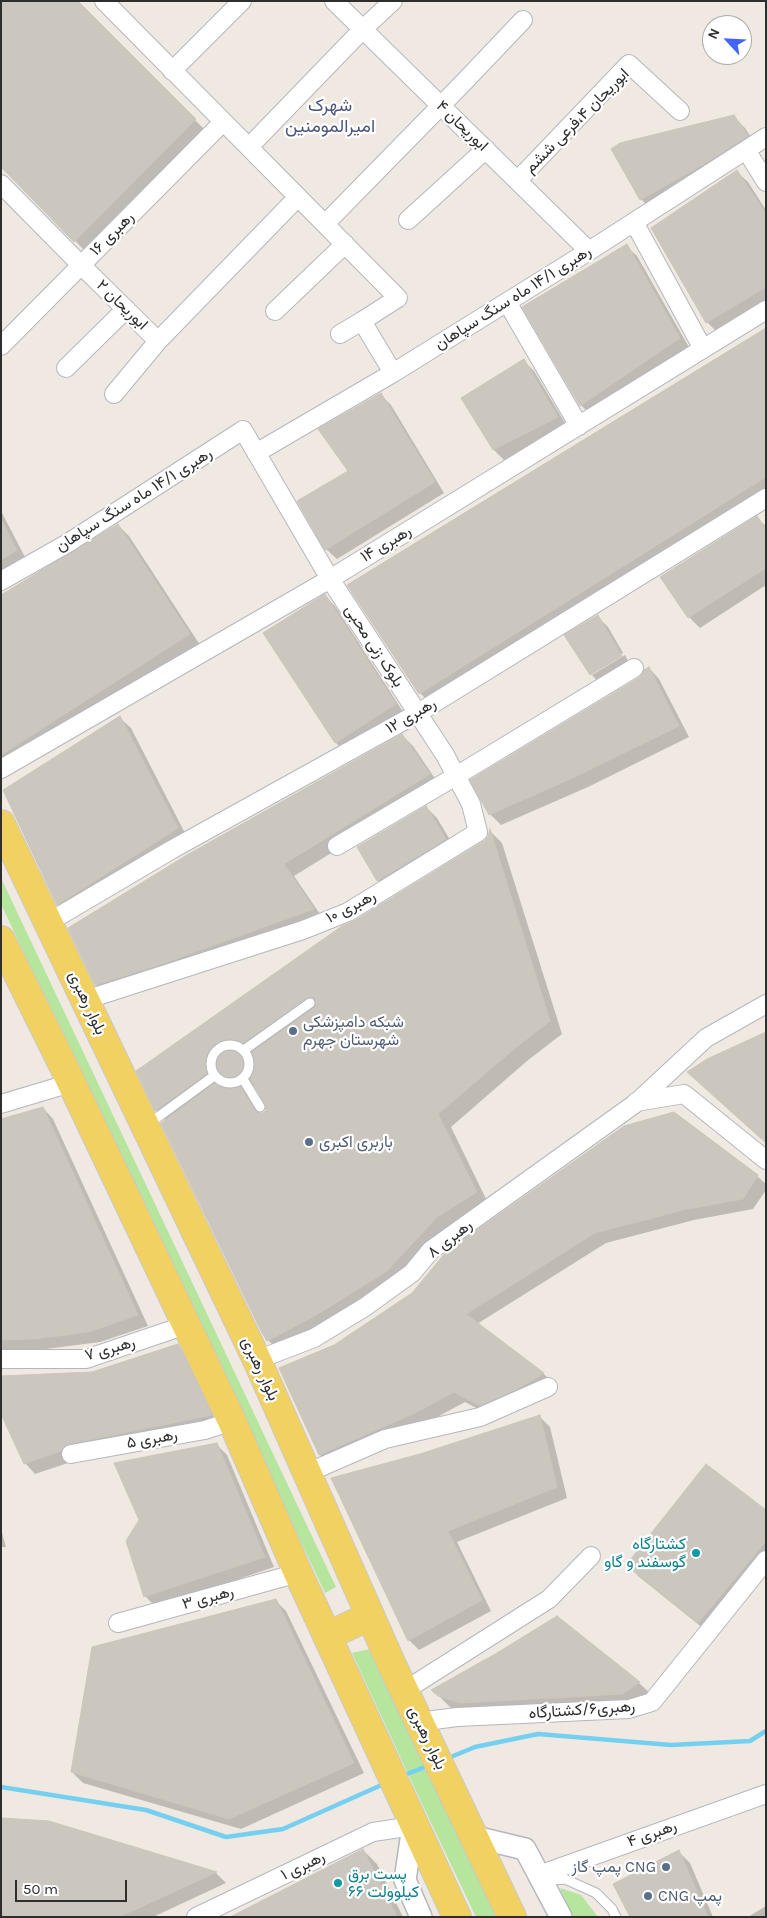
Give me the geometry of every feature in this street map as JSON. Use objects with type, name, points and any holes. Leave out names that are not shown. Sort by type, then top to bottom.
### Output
[{"type":"main road","name":"بلوار رهبری","points":[[1,824],[257,1360],[404,1691],[512,1917]]},
{"type":"main road","points":[[1,940],[232,1421],[298,1574],[413,1826],[457,1917]]},
{"type":"main road","points":[[327,1636],[370,1616]]},
{"type":"street","points":[[104,1],[398,298],[340,334]]},
{"type":"street","points":[[172,71],[242,1]]},
{"type":"street","name":"ابوریحان ۴","points":[[334,1],[589,251]]},
{"type":"street","points":[[249,147],[393,1]]},
{"type":"street","points":[[325,224],[522,20]]},
{"type":"street","name":"ابوریحان ۴،فرعی ششم","points":[[518,180],[630,64],[680,111]]},
{"type":"street","name":"رهبری ۱۶","points":[[1,346],[223,122]]},
{"type":"street","name":"رهبری ۱۴/۱ ماه سنگ سپاهان","points":[[256,453],[393,373],[589,251],[766,137]]},
{"type":"street","points":[[408,220],[486,149]]},
{"type":"street","points":[[746,150],[766,182]]},
{"type":"street","name":"ابوریحان ۲","points":[[1,184],[158,341]]},
{"type":"street","points":[[114,394],[158,341],[298,197]]},
{"type":"street","points":[[634,222],[704,349]]},
{"type":"street","points":[[275,311],[345,244]]},
{"type":"street","points":[[507,302],[579,426]]},
{"type":"street","points":[[66,368],[126,309]]},
{"type":"street","name":"رهبری ۱۴","points":[[1,769],[330,579],[766,310]]},
{"type":"street","points":[[362,321],[393,373]]},
{"type":"street","name":"رهبری ۱۴/۱ ماه سنگ سپاهان","points":[[1,581],[68,543],[243,430],[330,579]]},
{"type":"street","name":"رهبری ۱۲","points":[[49,922],[171,850],[418,713],[766,498]]},
{"type":"street","name":"بلوک زنی محبی","points":[[330,579],[418,713]]},
{"type":"street","points":[[337,846],[634,668]]},
{"type":"street","name":"رهبری ۱۰","points":[[85,1000],[303,930],[348,912],[478,832],[471,804],[445,755],[418,713]]},
{"type":"street","name":"رهبری ۸","points":[[257,1360],[314,1338],[365,1307],[412,1273],[431,1250],[636,1103],[706,1038],[766,1004]]},
{"type":"street","points":[[1,1104],[71,1083]]},
{"type":"street","points":[[636,1103],[684,1094],[766,1160]]},
{"type":"street","name":"رهبری ۷","points":[[1,1359],[86,1359],[186,1325]]},
{"type":"street","points":[[307,1473],[385,1439],[480,1417],[548,1387]]},
{"type":"street","name":"رهبری ۵","points":[[71,1454],[205,1430],[232,1421]]},
{"type":"street","points":[[404,1691],[549,1599],[591,1556]]},
{"type":"street","name":"رهبری۶/کشتارگاه","points":[[420,1724],[457,1717],[629,1709],[652,1702],[766,1560]]},
{"type":"street","name":"رهبری ۳","points":[[118,1623],[298,1574]]},
{"type":"street","name":"رهبری ۴","points":[[540,1878],[766,1794]]},
{"type":"street","points":[[413,1826],[405,1880],[421,1917]]},
{"type":"street","name":"رهبری ۱","points":[[196,1917],[373,1832],[413,1826]]},
{"type":"street","points":[[475,1837],[525,1849],[561,1917]]},
{"type":"lane","points":[[244,1050],[310,1003]]},
{"type":"lane","points":[[228,1045],[234,1045],[244,1050],[249,1057],[250,1063],[249,1070],[243,1079],[230,1084],[224,1083],[214,1076],[211,1063],[216,1051],[228,1045]]},
{"type":"lane","points":[[145,1127],[214,1076]]},
{"type":"lane","points":[[243,1079],[260,1107]]},
{"type":"lane","points":[[540,1878],[565,1879],[596,1893],[612,1909],[616,1917]]},
{"type":"green space","points":[[1,878],[336,1587],[325,1593],[1,904]]},
{"type":"green space","points":[[370,1649],[497,1917],[476,1917],[423,1806],[352,1653]]},
{"type":"green space","points":[[560,1888],[581,1895],[598,1917],[573,1917]]},
{"type":"building","points":[[1,1],[78,1],[196,119],[74,242],[1,167]]},
{"type":"building","points":[[734,115],[748,136],[706,163],[640,200],[611,149],[620,143]]},
{"type":"building","points":[[737,170],[766,214],[766,287],[706,323],[651,228]]},
{"type":"building","points":[[627,244],[680,338],[580,406],[522,307]]},
{"type":"building","points":[[766,328],[766,477],[419,694],[347,585]]},
{"type":"building","points":[[524,359],[558,417],[493,450],[461,398]]},
{"type":"building","points":[[381,393],[435,482],[325,550],[297,501],[348,471],[318,429]]},
{"type":"building","points":[[757,516],[766,529],[766,568],[688,618],[660,577]]},
{"type":"building","points":[[1,519],[17,550],[1,560]]},
{"type":"building","points":[[118,524],[190,634],[1,755],[1,595]]},
{"type":"building","points":[[325,594],[396,704],[335,743],[263,633]]},
{"type":"building","points":[[598,615],[622,656],[590,675],[564,635]]},
{"type":"building","points":[[649,667],[679,726],[577,776],[489,815],[470,780],[640,677],[644,670]]},
{"type":"building","points":[[120,716],[178,828],[57,905],[3,790]]},
{"type":"building","points":[[402,734],[430,774],[284,864],[314,909],[156,966],[95,985],[68,928],[187,855]]},
{"type":"building","points":[[426,806],[446,839],[377,881],[357,847]]},
{"type":"building","points":[[490,829],[550,1021],[438,1114],[477,1192],[437,1217],[387,1271],[318,1314],[267,1341],[161,1123],[218,1081],[220,1078],[219,1073],[216,1070],[210,1071],[155,1111],[136,1071],[342,926],[354,921],[488,837]],"holes":[[[309,997],[315,1000],[316,1005],[314,1008],[248,1055],[239,1054],[240,1045]],[[240,1073],[248,1075],[265,1104],[266,1110],[263,1113],[255,1111],[238,1082],[237,1076]]]},
{"type":"building","points":[[766,1032],[766,1143],[687,1072],[707,1059]]},
{"type":"building","points":[[43,1107],[138,1315],[89,1332],[34,1339],[1,1340],[1,1119]]},
{"type":"building","points":[[674,1112],[758,1175],[743,1199],[683,1210],[595,1233],[466,1314],[544,1373],[521,1387],[480,1406],[454,1392],[415,1413],[319,1455],[279,1368],[334,1345],[412,1293],[446,1252],[624,1126]]},
{"type":"building","points":[[178,1344],[212,1415],[69,1444],[64,1446],[61,1451],[24,1464],[1,1414],[1,1376],[92,1372]]},
{"type":"building","points":[[540,1415],[557,1487],[448,1531],[482,1600],[408,1641],[331,1478],[420,1454]]},
{"type":"building","points":[[217,1443],[265,1557],[144,1597],[126,1541],[139,1520],[114,1463]]},
{"type":"building","name":"کشتارگاه گوسفند و گاو","points":[[706,1464],[766,1510],[766,1541],[698,1623],[626,1565]]},
{"type":"building","points":[[276,1599],[354,1763],[229,1819],[71,1772],[92,1647]]},
{"type":"building","points":[[557,1616],[640,1682],[623,1694],[460,1703],[438,1696],[431,1690],[497,1653]]},
{"type":"building","points":[[1,1818],[49,1821],[217,1872],[119,1917],[1,1917]]},
{"type":"building","name":"پست برق ۶۶ کیلوولت","points":[[363,1849],[397,1917],[230,1917]]},
{"type":"building","name":"پمپ گاز CNG","points":[[679,1850],[708,1917],[630,1917],[613,1884]]},
{"type":"waterway","points":[[446,1759],[475,1747],[538,1734],[671,1745],[750,1741],[766,1731]]},
{"type":"waterway","points":[[402,1776],[430,1765]]},
{"type":"waterway","points":[[1,1787],[146,1810],[226,1837],[283,1829],[386,1783]]},
{"type":"place","name":"شبکه دامپزشکی شهرستان جهرم","points":[[293,1031]]},
{"type":"place","name":"باربری اکبری","points":[[309,1142]]},
{"type":"place","name":"کشتارگاه گوسفند و گاو","points":[[696,1553]]},
{"type":"place","name":"پمپ گاز CNG","points":[[666,1867]]},
{"type":"place","name":"پست برق ۶۶ کیلوولت","points":[[338,1883]]},
{"type":"place","name":"CNG پمپ","points":[[648,1896]]},
{"type":"district","name":"شهرک امیرالمومنین","points":[[330,116]]}]
